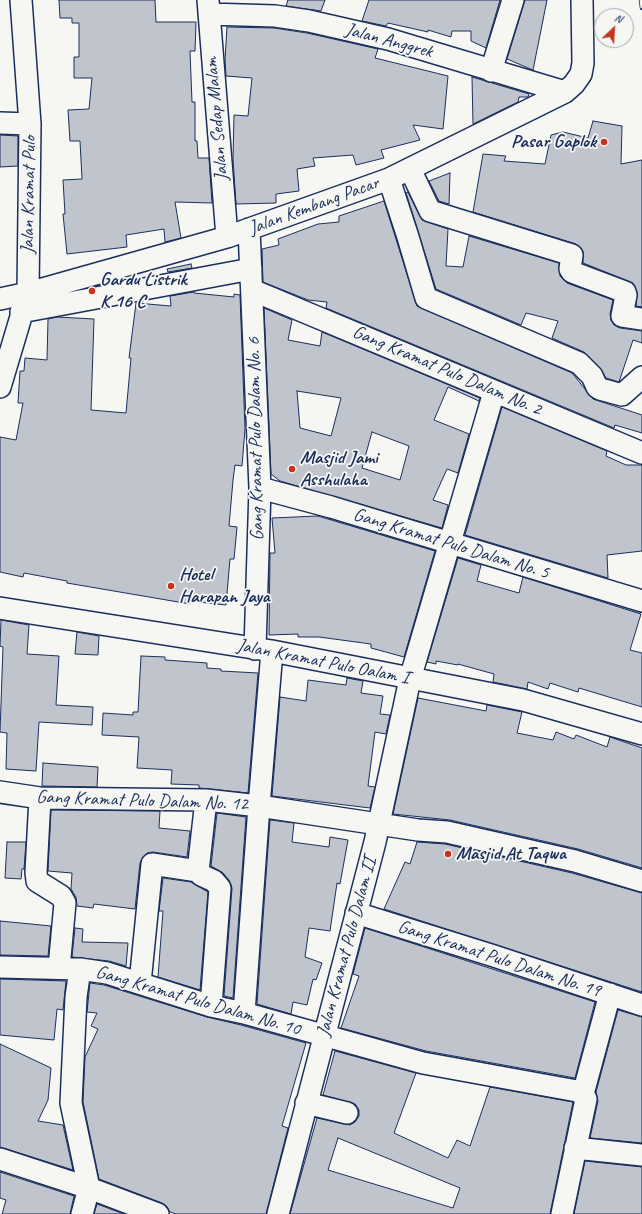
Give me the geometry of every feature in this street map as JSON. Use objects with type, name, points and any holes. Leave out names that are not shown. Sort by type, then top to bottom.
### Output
[{"type":"street","name":"Jalan Kramat Pulo","points":[[0,387],[25,303],[30,124],[21,0]]},
{"type":"street","points":[[491,71],[513,0]]},
{"type":"street","name":"Jalan Kembang Pacar","points":[[0,299],[25,303],[118,278],[227,237],[249,233],[392,189],[415,179],[565,92],[574,84],[581,74],[583,63],[582,0]]},
{"type":"street","name":"Jalan Anggrek","points":[[209,7],[276,8],[309,21],[388,39],[565,92]]},
{"type":"street","name":"Jalan Sedap Malam","points":[[209,7],[227,237]]},
{"type":"street","points":[[0,123],[30,124]]},
{"type":"street","points":[[415,179],[429,209],[434,213],[572,255],[570,269],[572,272],[625,292],[622,316],[642,319]]},
{"type":"street","points":[[392,189],[426,298],[579,363],[592,376],[597,387],[600,389],[622,395],[642,377]]},
{"type":"street","name":"Gang Kramat Pulo Dalam No. 6","points":[[244,1013],[259,806],[264,650],[260,488],[249,233]]},
{"type":"street","points":[[118,278],[251,273]]},
{"type":"street","name":"Gang Kramat Pulo Dalam No. 2","points":[[251,273],[404,352],[494,392],[642,452]]},
{"type":"street","name":"Jalan Kramat Pulo Dalam II","points":[[278,1214],[356,913],[410,679],[448,543],[494,392]]},
{"type":"street","name":"Gang Kramat Pulo Dalam No. 5","points":[[260,488],[331,507],[642,601]]},
{"type":"street","name":"Jalan Kramat Pulo Oalam I","points":[[0,608],[264,650],[523,700],[642,734]]},
{"type":"street","name":"Gang Kramat Pulo Dalam No. 12","points":[[0,792],[40,798],[206,800],[259,806],[418,830],[447,832],[575,861],[642,881]]},
{"type":"street","points":[[40,798],[36,872],[37,881],[61,896],[65,903],[59,968]]},
{"type":"street","points":[[198,871],[206,800]]},
{"type":"street","points":[[140,983],[152,864],[198,871],[214,881],[220,888],[211,1006]]},
{"type":"street","name":"Gang Kramat Pulo Dalam No. 19","points":[[356,913],[642,1005]]},
{"type":"street","name":"Gang Kramat Pulo Dalam No. 10","points":[[0,967],[80,969],[107,973],[211,1006],[244,1013],[422,1063],[577,1091],[583,1094]]},
{"type":"street","points":[[80,969],[76,997],[71,1103],[89,1188],[82,1214]]},
{"type":"street","points":[[562,1214],[586,1100],[583,1094],[610,994]]},
{"type":"street","points":[[306,1103],[347,1113]]},
{"type":"street","points":[[575,1148],[642,1155]]},
{"type":"street","points":[[0,1158],[89,1188],[158,1214]]},
{"type":"building","points":[[59,0],[155,0],[156,22],[196,22],[195,51],[190,51],[192,102],[195,102],[195,141],[197,141],[198,158],[209,158],[212,203],[175,202],[181,238],[165,242],[164,229],[126,235],[127,247],[67,254],[63,214],[65,214],[63,180],[82,179],[80,141],[70,141],[68,110],[89,109],[92,78],[74,78],[74,57],[79,57],[79,23],[72,23],[72,18],[60,18]]},
{"type":"building","points":[[288,0],[325,0],[321,11],[286,6]]},
{"type":"building","points":[[369,0],[500,0],[486,48],[471,41],[471,31],[452,31],[451,37],[428,30],[428,32],[388,23],[386,26],[362,21]]},
{"type":"building","points":[[525,0],[547,0],[533,70],[507,59]]},
{"type":"building","points":[[227,27],[274,28],[307,33],[378,49],[375,58],[448,76],[443,129],[413,125],[420,140],[381,150],[384,158],[356,165],[353,155],[313,158],[315,166],[297,169],[299,191],[276,194],[276,203],[236,204],[233,159],[234,115],[248,116],[252,78],[226,76],[225,60]]},
{"type":"building","points":[[472,77],[529,94],[528,97],[519,97],[518,102],[473,124]]},
{"type":"building","points":[[593,121],[622,126],[621,164],[642,160],[642,307],[636,306],[637,292],[633,283],[583,263],[583,251],[576,244],[473,212],[483,154],[506,156],[504,161],[545,164],[551,135],[563,132],[588,138]]},
{"type":"building","points":[[0,135],[18,136],[18,166],[0,167]]},
{"type":"building","points":[[450,173],[449,204],[439,201],[429,181]]},
{"type":"building","points":[[408,192],[422,220],[448,229],[446,266],[463,267],[469,236],[559,263],[560,276],[567,283],[613,300],[610,314],[614,325],[620,328],[642,331],[642,343],[633,340],[619,382],[606,378],[600,368],[584,352],[552,338],[558,321],[526,313],[521,325],[436,289],[406,193]]},
{"type":"building","points":[[384,201],[417,306],[572,373],[593,399],[642,415],[642,433],[615,425],[614,428],[326,308],[327,302],[308,300],[263,282],[262,249],[279,245],[278,239],[318,224],[339,222],[339,216]]},
{"type":"building","points":[[191,264],[192,268],[168,272],[167,269]]},
{"type":"building","points":[[194,292],[234,297],[234,294],[240,295],[245,429],[242,466],[235,465],[233,480],[229,526],[237,527],[234,559],[230,559],[226,605],[190,601],[190,604],[67,583],[67,581],[24,573],[23,577],[0,572],[0,437],[16,440],[23,403],[18,403],[20,371],[24,371],[25,358],[47,360],[48,319],[57,317],[94,319],[91,410],[126,413],[131,358],[129,358],[136,303],[171,306],[170,296]]},
{"type":"building","points":[[264,308],[292,320],[288,340],[320,346],[322,332],[480,398],[479,401],[448,387],[434,420],[469,434],[458,473],[447,469],[433,500],[448,505],[442,528],[280,481],[271,474]],"holes":[[[297,391],[341,398],[331,436],[300,428]],[[372,432],[409,446],[400,480],[362,468]]]},
{"type":"building","points":[[502,407],[607,451],[606,456],[626,465],[642,465],[642,551],[607,555],[608,578],[465,535]]},
{"type":"building","points":[[318,516],[435,551],[404,657],[371,648],[371,644],[319,637],[298,637],[298,634],[269,635],[270,553],[275,553],[272,518]]},
{"type":"building","points":[[458,558],[481,565],[477,581],[519,593],[523,577],[641,614],[630,650],[642,653],[642,707],[579,688],[578,692],[550,683],[548,689],[528,682],[527,689],[493,682],[494,674],[458,664],[436,661],[436,664],[427,662]]},
{"type":"building","points":[[1,620],[29,625],[27,654],[59,656],[56,705],[93,707],[92,725],[39,722],[36,771],[6,769],[7,733],[0,732],[3,647],[0,646]]},
{"type":"building","points":[[77,632],[99,636],[98,655],[75,654]]},
{"type":"building","points":[[141,656],[165,657],[165,660],[207,663],[207,668],[221,669],[221,671],[258,673],[248,793],[199,788],[199,785],[171,784],[172,770],[137,768],[139,737],[102,735],[103,713],[133,715],[133,712],[138,712]]},
{"type":"building","points":[[347,678],[363,681],[361,693],[383,696],[380,714],[390,715],[386,734],[375,732],[368,786],[375,787],[370,808],[272,796],[280,697],[306,701],[308,680],[346,685]]},
{"type":"building","points":[[418,698],[486,711],[487,705],[522,712],[517,733],[553,740],[556,732],[574,739],[576,735],[607,747],[610,737],[642,748],[642,868],[578,849],[450,820],[393,814]]},
{"type":"building","points":[[43,763],[98,767],[97,787],[42,786]]},
{"type":"building","points":[[51,810],[160,811],[159,828],[190,831],[187,857],[153,852],[147,853],[143,857],[140,863],[135,909],[94,904],[93,908],[77,906],[76,897],[71,889],[72,873],[48,871]]},
{"type":"building","points":[[217,813],[246,817],[233,998],[224,996],[232,888],[229,880],[223,873],[211,866]]},
{"type":"building","points":[[270,820],[294,823],[292,842],[329,847],[330,837],[348,840],[340,884],[337,883],[330,931],[309,928],[305,957],[322,963],[316,980],[313,979],[307,1005],[293,1002],[291,1014],[257,1004]]},
{"type":"building","points":[[7,842],[26,842],[24,869],[22,869],[21,879],[5,878]]},
{"type":"building","points":[[417,842],[445,844],[572,873],[642,893],[642,992],[384,909],[405,862],[410,864]]},
{"type":"building","points":[[163,878],[191,882],[208,892],[200,990],[158,977],[163,911],[159,911]]},
{"type":"building","points":[[0,921],[51,926],[48,956],[0,955]]},
{"type":"building","points":[[75,928],[83,929],[82,942],[128,943],[126,966],[109,961],[72,957]]},
{"type":"building","points":[[365,928],[595,1002],[575,1078],[426,1051],[341,1028],[359,976],[353,974]]},
{"type":"building","points":[[0,979],[66,981],[63,1010],[57,1009],[54,1040],[0,1035]]},
{"type":"building","points":[[90,983],[104,985],[207,1017],[306,1043],[282,1126],[288,1128],[266,1214],[176,1214],[170,1212],[162,1203],[99,1179],[83,1102],[85,1057],[98,1029],[91,1026],[97,1013],[87,1012]]},
{"type":"building","points":[[618,1010],[642,1017],[642,1143],[590,1138],[598,1101],[596,1092]]},
{"type":"building","points":[[0,1044],[51,1068],[48,1100],[38,1121],[63,1125],[73,1170],[0,1147]]},
{"type":"building","points":[[335,1051],[416,1073],[394,1133],[448,1158],[457,1140],[470,1146],[490,1087],[573,1102],[550,1214],[290,1214],[317,1118],[350,1125],[355,1122],[359,1116],[359,1110],[355,1104],[323,1095]],"holes":[[[338,1138],[460,1188],[453,1208],[328,1170]]]},
{"type":"building","points":[[585,1161],[642,1167],[642,1214],[574,1214]]},
{"type":"building","points":[[0,1172],[74,1196],[70,1214],[2,1214],[6,1200],[0,1198]]},
{"type":"building","points":[[97,1204],[124,1214],[94,1214]]},
{"type":"railway","points":[[641,0],[642,8]]},
{"type":"place","name":"Pasar Gaplok","points":[[604,142]]},
{"type":"place","name":"Gardu Listrik K 16 C","points":[[92,291]]},
{"type":"place","name":"Masjid Jami Asshulaha","points":[[292,469]]},
{"type":"place","name":"Hotel Harapan Jaya","points":[[171,586]]},
{"type":"place","name":"Masjid At Taqwa","points":[[448,854]]}]
